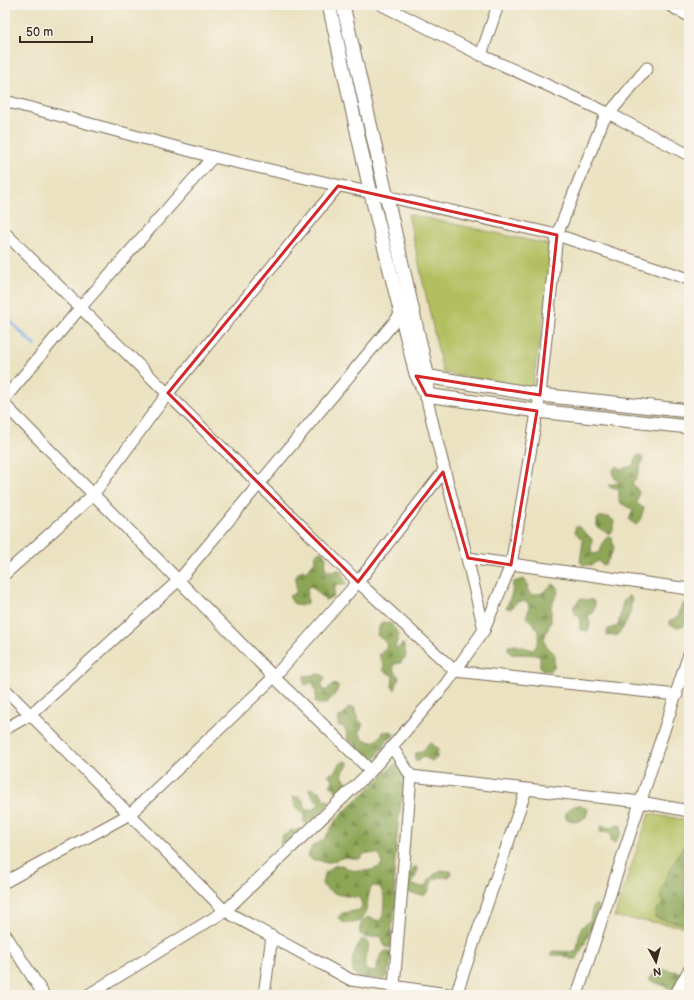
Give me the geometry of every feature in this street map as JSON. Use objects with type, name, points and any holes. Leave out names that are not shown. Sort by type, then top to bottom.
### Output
[{"type":"street","points":[[329,5],[401,313],[422,376]]},
{"type":"street","points":[[343,5],[411,303],[426,396],[444,472],[468,558],[484,630]]},
{"type":"street","points":[[481,55],[498,5]]},
{"type":"street","points":[[388,6],[481,55],[610,114],[689,154]]},
{"type":"street","points":[[675,7],[689,16]]},
{"type":"street","points":[[88,995],[225,911],[371,771],[446,684],[484,630],[511,565],[540,395],[557,235],[603,121],[647,68]]},
{"type":"street","points":[[5,101],[212,157],[557,235],[689,279]]},
{"type":"street","points":[[5,398],[80,308],[212,157]]},
{"type":"street","points":[[5,574],[93,495],[168,393],[338,186]]},
{"type":"street","points":[[5,233],[358,582],[455,671],[677,695]]},
{"type":"street","points":[[5,729],[30,715],[179,580],[401,313],[411,303]]},
{"type":"street","points":[[422,376],[540,395],[689,411]]},
{"type":"street","points":[[426,396],[537,411],[689,427]]},
{"type":"street","points":[[5,405],[274,678],[371,771]]},
{"type":"street","points":[[5,882],[130,814],[274,678],[358,582],[444,472]]},
{"type":"street","points":[[468,558],[689,589]]},
{"type":"street","points":[[577,995],[677,695],[689,654]]},
{"type":"street","points":[[5,689],[225,911],[351,980],[455,995],[526,790]]},
{"type":"street","points":[[392,747],[411,776],[394,986]]},
{"type":"street","points":[[411,776],[641,802],[689,811]]},
{"type":"street","points":[[5,934],[44,995]]},
{"type":"street","points":[[264,995],[272,936]]},
{"type":"street","points":[[675,995],[689,970]]},
{"type":"highlighted area","points":[[338,186],[557,235],[540,395],[416,376],[426,395],[537,411],[511,565],[468,558],[443,472],[358,582],[168,393]]},
{"type":"green space","points":[[408,214],[555,246],[532,388],[443,373]]},
{"type":"green space","points":[[639,455],[643,458],[637,477],[632,483],[639,492],[637,504],[644,508],[640,520],[636,525],[629,520],[633,510],[619,502],[619,490],[611,488],[608,485],[619,483],[614,477],[613,469],[616,466],[619,467],[621,471],[632,466],[636,457]]},
{"type":"green space","points":[[600,517],[609,517],[614,521],[613,530],[611,533],[607,533],[597,527],[597,519]]},
{"type":"green space","points":[[578,526],[592,539],[591,554],[599,553],[603,542],[609,536],[612,538],[614,549],[606,564],[602,565],[598,561],[591,565],[583,565],[580,562],[583,541],[575,532],[575,528]]},
{"type":"green space","points":[[322,551],[326,557],[325,569],[329,571],[340,570],[347,584],[335,586],[333,597],[325,600],[311,586],[307,588],[308,603],[300,606],[293,603],[289,596],[296,593],[297,574],[303,570],[306,572],[315,561],[315,557],[318,552]]},
{"type":"green space","points":[[524,579],[528,584],[527,589],[531,595],[542,593],[553,584],[558,587],[558,593],[551,606],[551,622],[544,638],[545,644],[554,653],[554,667],[550,671],[543,670],[540,666],[540,655],[511,654],[508,650],[508,646],[516,645],[533,650],[536,647],[539,636],[533,623],[526,617],[529,609],[528,603],[520,601],[511,609],[506,608],[512,593],[513,582]]},
{"type":"green space","points":[[628,596],[631,597],[631,607],[624,627],[618,635],[606,636],[608,629],[618,626],[623,602]]},
{"type":"green space","points":[[580,599],[593,600],[595,604],[593,612],[588,616],[590,626],[588,631],[580,630],[580,617],[576,615],[573,607]]},
{"type":"green space","points":[[689,602],[689,610],[684,626],[677,627],[670,625],[670,621],[678,616],[683,604]]},
{"type":"green space","points":[[383,622],[391,624],[399,634],[395,648],[398,648],[403,643],[406,654],[401,663],[394,664],[393,668],[399,678],[395,690],[392,687],[393,676],[383,670],[384,665],[379,655],[386,647],[384,641],[377,635],[380,624]]},
{"type":"green space","points":[[319,674],[323,675],[325,679],[321,685],[325,691],[334,684],[338,686],[336,693],[326,704],[318,704],[315,702],[316,691],[314,684],[311,682],[308,685],[304,684],[304,676]]},
{"type":"green space","points":[[349,707],[355,708],[357,716],[363,724],[359,732],[368,741],[371,742],[377,740],[383,732],[391,731],[394,733],[393,737],[386,741],[384,749],[380,750],[377,757],[374,759],[358,751],[355,744],[348,740],[345,728],[338,725],[339,717],[343,716]]},
{"type":"green space","points":[[431,742],[438,749],[437,758],[432,761],[422,756],[419,761],[415,761],[415,754],[425,749]]},
{"type":"green space","points":[[405,758],[408,764],[398,824],[394,873],[396,904],[392,924],[391,947],[388,948],[385,946],[381,936],[366,938],[360,934],[360,926],[368,917],[379,921],[383,916],[384,897],[380,887],[373,886],[370,890],[365,915],[361,920],[356,923],[345,923],[338,917],[342,913],[360,910],[362,905],[360,898],[334,893],[322,884],[327,871],[337,865],[342,865],[357,871],[366,871],[378,868],[381,866],[382,861],[379,854],[366,853],[359,859],[345,857],[327,863],[312,860],[308,856],[312,846],[324,840],[336,820],[400,759]]},
{"type":"green space","points":[[345,761],[348,762],[348,766],[345,768],[342,775],[348,784],[352,786],[341,795],[337,794],[334,787],[330,786],[333,780],[328,775],[334,772],[338,765]]},
{"type":"green space","points":[[309,788],[319,791],[325,799],[331,802],[308,825],[303,822],[305,814],[295,807],[293,797],[299,797],[304,801],[307,809],[313,810],[319,804],[310,792]]},
{"type":"green space","points":[[578,805],[588,809],[586,817],[577,822],[566,819],[565,816],[570,808]]},
{"type":"green space","points":[[649,814],[689,820],[689,927],[614,917]]},
{"type":"green space","points":[[618,825],[621,826],[621,833],[615,843],[611,842],[611,833],[600,832],[601,826],[611,828]]},
{"type":"green space","points":[[299,828],[301,835],[287,846],[280,844],[283,835],[287,835],[291,830],[294,831]]},
{"type":"green space","points":[[689,845],[689,924],[659,919],[655,917],[656,910],[663,904],[660,898],[661,891],[682,848]]},
{"type":"green space","points":[[414,867],[417,867],[418,870],[415,878],[413,879],[412,885],[423,887],[435,874],[441,871],[450,871],[451,874],[449,877],[441,877],[433,880],[428,892],[425,895],[412,894],[405,890],[405,882]]},
{"type":"green space","points":[[596,905],[599,907],[599,913],[577,959],[570,959],[562,955],[551,955],[552,951],[576,952],[580,931],[582,927],[590,921],[593,906]]},
{"type":"green space","points":[[362,939],[368,942],[369,945],[365,963],[366,970],[375,972],[380,956],[385,951],[390,951],[392,958],[386,978],[358,977],[354,974],[352,964],[357,948]]},
{"type":"green space","points":[[658,968],[687,974],[677,991],[649,980]]},
{"type":"waterway","points":[[5,316],[35,346]]}]
